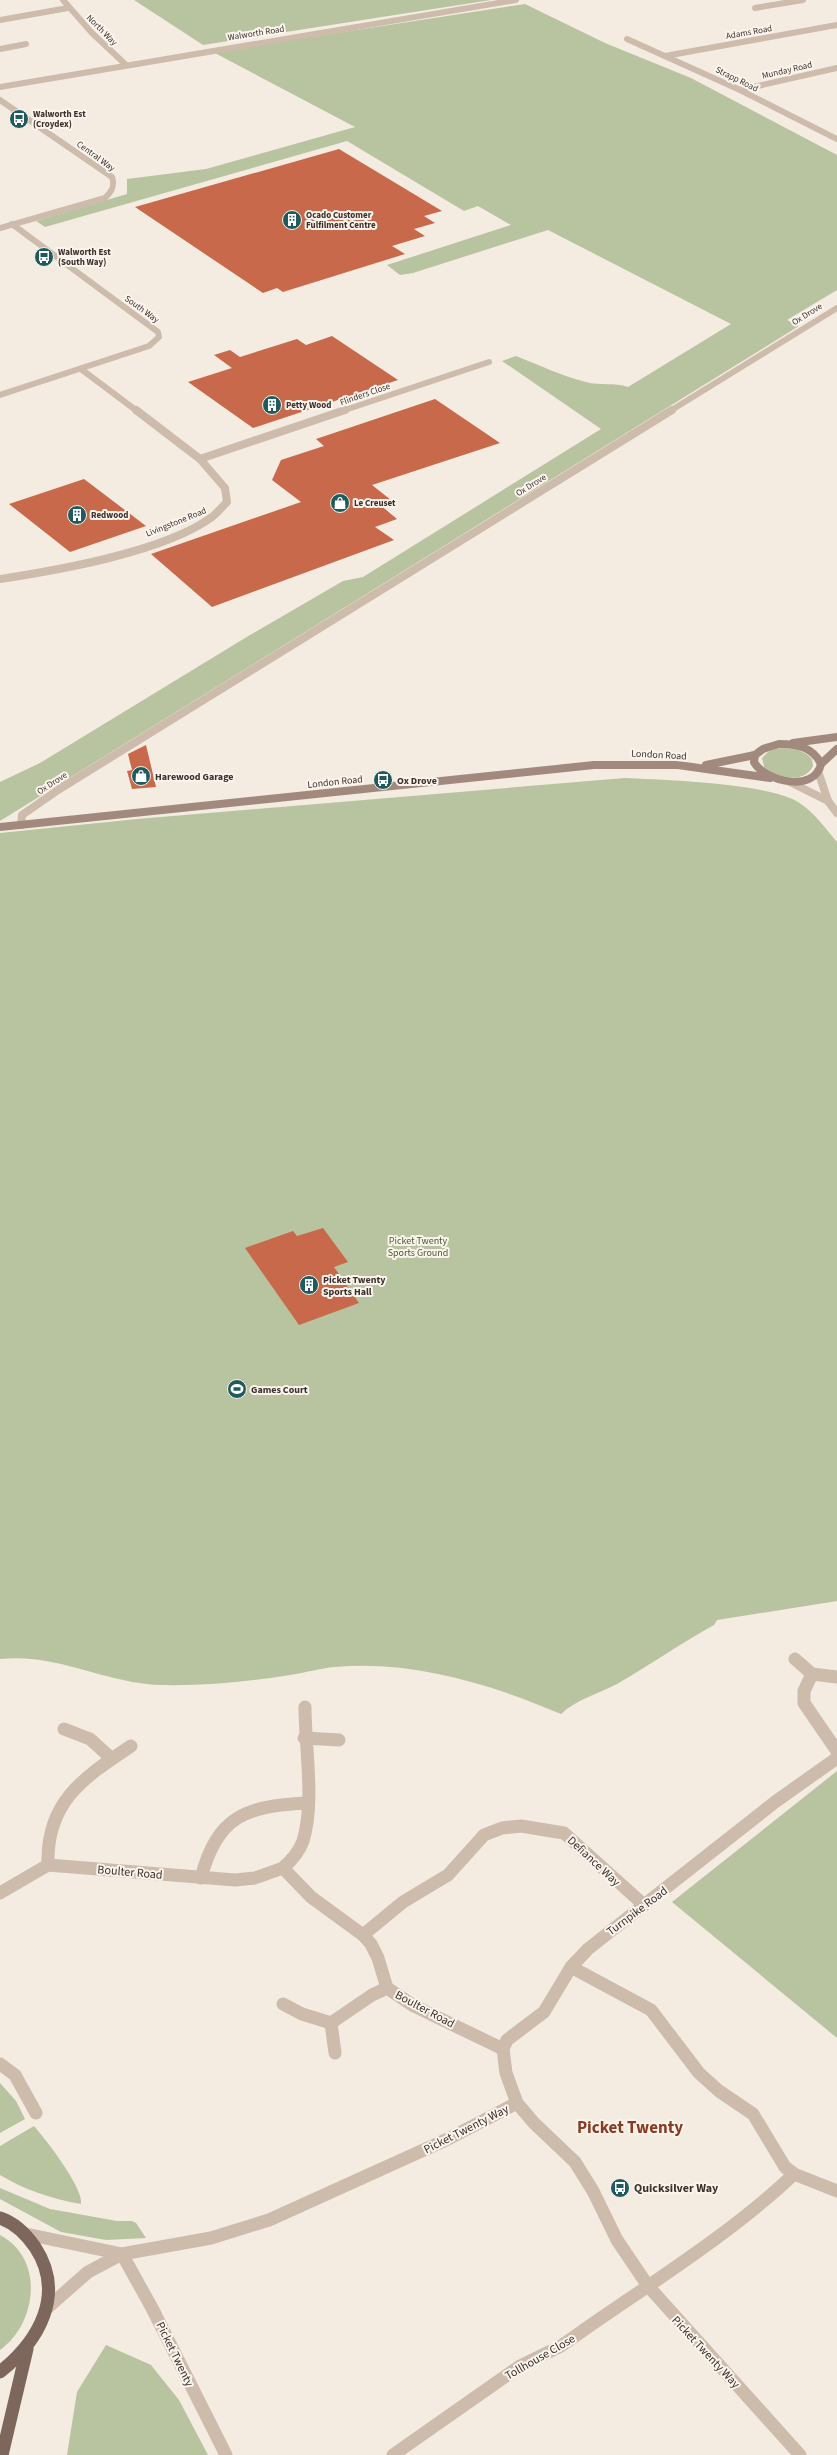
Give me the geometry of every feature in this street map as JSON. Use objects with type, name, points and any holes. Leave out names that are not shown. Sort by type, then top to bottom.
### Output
[{"type":"main road","points":[[790,744],[837,737]]},
{"type":"main road","name":"London Road","points":[[0,827],[594,765],[642,763],[696,767],[790,782],[808,779],[820,767],[814,753],[790,744],[769,746],[755,755],[696,767]]},
{"type":"main road","points":[[820,767],[837,749]]},
{"type":"main road","name":"London Road","points":[[755,755],[753,761],[755,768],[770,778]]},
{"type":"main road","points":[[0,2218],[16,2226],[26,2234],[36,2246],[48,2275],[47,2308],[36,2336],[27,2348],[11,2364],[0,2372]]},
{"type":"main road","points":[[2,2455],[27,2348]]},
{"type":"street","name":"North Way","points":[[63,0],[68,8],[125,64]]},
{"type":"street","name":"Walworth Road","points":[[0,87],[125,64],[516,0]]},
{"type":"street","points":[[758,0],[767,6]]},
{"type":"street","points":[[755,8],[803,0]]},
{"type":"street","points":[[0,20],[68,8]]},
{"type":"street","name":"Adams Road","points":[[665,56],[837,26]]},
{"type":"street","name":"Strapp Road","points":[[627,39],[740,90],[837,140]]},
{"type":"street","points":[[0,49],[26,44]]},
{"type":"street","name":"Munday Road","points":[[740,90],[837,68]]},
{"type":"street","name":"Central Way","points":[[0,100],[112,177],[114,182],[111,193],[105,198],[0,228]]},
{"type":"street","name":"South Way","points":[[0,395],[149,346],[159,338],[158,332],[12,224]]},
{"type":"street","name":"Ox Drove","points":[[21,825],[22,815],[58,790],[837,308]]},
{"type":"street","name":"Flinders Close","points":[[200,460],[490,362]]},
{"type":"street","name":"Livingstone Road","points":[[0,579],[33,575],[113,556],[162,540],[215,517],[227,502],[225,488],[200,460],[81,369]]},
{"type":"street","points":[[820,767],[828,801],[837,813]]},
{"type":"street","points":[[790,782],[828,801]]},
{"type":"street","points":[[795,1660],[812,1674],[837,1676]]},
{"type":"street","points":[[812,1674],[804,1691],[804,1703],[837,1751]]},
{"type":"street","name":"Boulter Road","points":[[48,1866],[246,1880],[273,1873],[283,1868],[298,1851],[302,1843],[306,1802],[304,1738],[305,1707]]},
{"type":"street","points":[[64,1729],[90,1739],[112,1759]]},
{"type":"street","points":[[304,1738],[339,1740]]},
{"type":"street","points":[[0,1894],[48,1866],[48,1836],[57,1810],[72,1791],[131,1746]]},
{"type":"street","name":"Turnpike Road","points":[[503,2049],[507,2040],[544,2012],[571,1967],[588,1949],[775,1802],[837,1758]]},
{"type":"street","points":[[201,1878],[207,1854],[213,1840],[223,1828],[237,1817],[265,1806],[306,1802]]},
{"type":"street","name":"Defiance Way","points":[[363,1935],[403,1902],[448,1875],[484,1835],[502,1828],[521,1826],[564,1833],[644,1905]]},
{"type":"street","name":"Boulter Road","points":[[283,1868],[311,1897],[363,1935],[375,1951],[387,1988],[414,2006],[503,2049]]},
{"type":"street","points":[[571,1967],[636,2000],[650,2010],[682,2054],[703,2078],[753,2114],[779,2157],[794,2174],[837,2191]]},
{"type":"street","points":[[331,2023],[372,1995],[387,1988]]},
{"type":"street","points":[[284,2004],[302,2014],[331,2023]]},
{"type":"street","points":[[331,2023],[335,2053]]},
{"type":"street","points":[[503,2049],[506,2073],[517,2103]]},
{"type":"street","points":[[0,2064],[15,2075],[36,2113]]},
{"type":"street","name":"Picket Twenty Way","points":[[122,2254],[211,2238],[269,2220],[448,2139],[517,2103],[534,2124],[575,2162],[593,2191],[617,2240],[648,2286],[800,2455]]},
{"type":"street","points":[[648,2286],[774,2193],[794,2174]]},
{"type":"street","points":[[26,2234],[122,2254]]},
{"type":"street","points":[[47,2308],[88,2272],[122,2254]]},
{"type":"street","name":"Picket Twenty","points":[[122,2254],[152,2308],[226,2455]]},
{"type":"street","name":"Tollhouse Close","points":[[393,2455],[520,2366],[561,2346],[648,2286]]},
{"type":"green space","points":[[134,0],[491,0],[203,45]]},
{"type":"green space","points":[[525,4],[605,43],[691,78],[837,155],[837,290],[787,320],[799,326],[0,821],[0,782],[40,763],[250,635],[343,581],[363,577],[601,429],[502,361],[516,356],[577,380],[596,384],[628,387],[731,324],[548,230],[413,273],[400,275],[387,265],[511,225],[478,206],[464,211],[347,141],[45,227],[36,221],[127,194],[127,179],[206,169],[355,127],[213,52]]},
{"type":"green space","points":[[786,748],[800,751],[812,759],[813,766],[809,772],[797,777],[777,775],[765,770],[762,758],[768,752]]},
{"type":"green space","name":"Picket Twenty Sports Ground","points":[[625,778],[689,781],[740,787],[784,796],[798,802],[809,810],[837,842],[837,1601],[717,1620],[714,1625],[629,1677],[610,1688],[574,1704],[561,1714],[479,1684],[421,1671],[393,1667],[335,1667],[242,1682],[193,1685],[160,1685],[120,1679],[41,1660],[21,1658],[0,1659],[0,833],[137,819]]},
{"type":"green space","points":[[837,1771],[837,2038],[672,1902]]},
{"type":"green space","points":[[0,2083],[16,2101],[25,2119],[0,2133]]},
{"type":"green space","points":[[34,2126],[63,2164],[76,2187],[80,2196],[81,2204],[39,2193],[0,2175],[0,2146]]},
{"type":"green space","points":[[0,2188],[50,2209],[117,2221],[132,2221],[136,2223],[146,2238],[106,2240],[61,2232],[0,2199]]},
{"type":"green space","points":[[0,2235],[14,2246],[24,2259],[30,2275],[31,2291],[28,2308],[22,2324],[12,2338],[0,2350]]},
{"type":"green space","points":[[106,2345],[151,2365],[179,2400],[208,2455],[67,2455],[77,2392]]},
{"type":"building","name":"Ocado Customer Fulfilment Centre","points":[[339,149],[442,211],[424,216],[435,223],[414,229],[425,236],[392,246],[405,254],[283,292],[277,288],[263,293],[135,207]]},
{"type":"building","name":"Petty Wood","points":[[332,336],[398,380],[253,428],[188,382],[232,368],[214,355],[230,350],[240,357],[297,339],[306,345]]},
{"type":"building","name":"Le Creuset","points":[[435,399],[500,443],[372,485],[391,500],[379,504],[397,519],[375,527],[394,540],[212,607],[151,554],[301,502],[272,480],[281,460],[324,446],[316,439]]},
{"type":"building","name":"Redwood","points":[[84,479],[146,526],[70,552],[9,504]]},
{"type":"building","name":"Harewood Garage","points":[[146,745],[156,787],[132,789],[127,771],[132,770],[128,754]]},
{"type":"building","name":"Picket Twenty Sports Hall","points":[[323,1228],[348,1262],[334,1267],[359,1303],[299,1325],[245,1248],[293,1231],[297,1236]]},
{"type":"place","name":"Walworth Est (Croydex)","points":[[19,119]]},
{"type":"place","name":"Ocado Customer Fulfilment Centre","points":[[292,220]]},
{"type":"place","name":"Walworth Est (South Way)","points":[[44,257]]},
{"type":"place","name":"Petty Wood","points":[[272,405]]},
{"type":"place","name":"Le Creuset","points":[[340,503]]},
{"type":"place","name":"Redwood","points":[[77,515]]},
{"type":"place","name":"Harewood Garage","points":[[141,776]]},
{"type":"place","name":"Ox Drove","points":[[383,780]]},
{"type":"place","name":"Picket Twenty Sports Hall","points":[[309,1285]]},
{"type":"place","name":"Games Court","points":[[237,1389]]},
{"type":"place","name":"Quicksilver Way","points":[[620,2188]]},
{"type":"district","name":"Picket Twenty","points":[[630,2127]]}]
